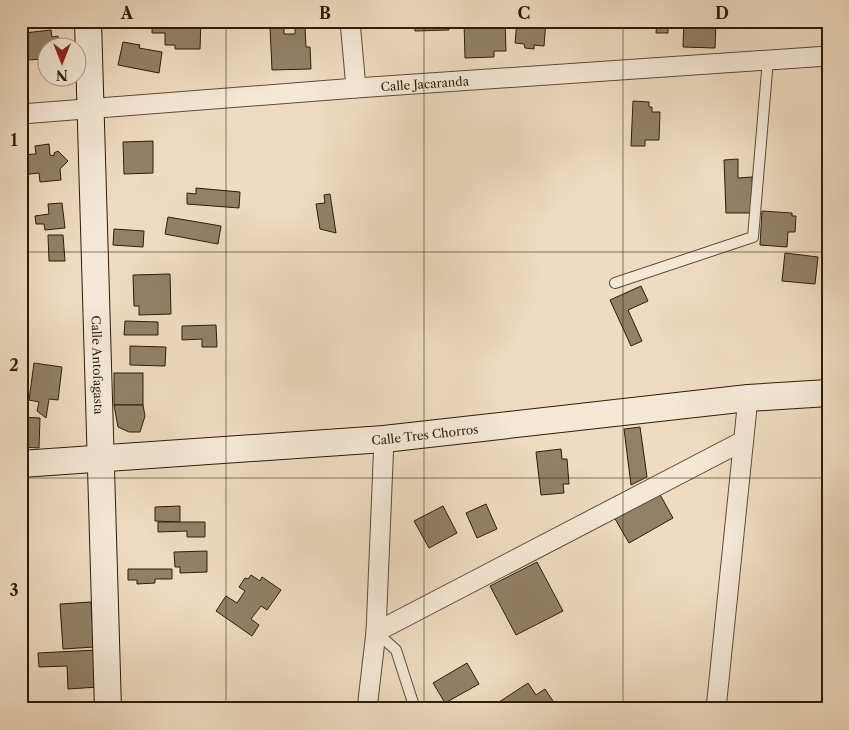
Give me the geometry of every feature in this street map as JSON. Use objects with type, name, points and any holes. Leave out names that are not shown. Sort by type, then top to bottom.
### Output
[{"type":"main road","name":"Calle Antofagasta","points":[[88,21],[99,458],[108,709]]},
{"type":"main road","name":"Calle Tres Chorros","points":[[21,464],[384,439],[748,398],[828,393]]},
{"type":"street","points":[[350,21],[356,88]]},
{"type":"street","name":"Calle Jacaranda","points":[[21,114],[356,88],[828,56]]},
{"type":"street","points":[[716,709],[742,441],[748,398]]},
{"type":"street","points":[[367,709],[376,632],[384,439]]},
{"type":"street","points":[[376,632],[742,441]]},
{"type":"lane","points":[[615,284],[753,237],[768,60]]},
{"type":"lane","points":[[376,632],[396,650],[415,709]]},
{"type":"building","points":[[152,21],[201,21],[200,49],[175,49],[175,45],[165,45],[165,33],[152,33]]},
{"type":"building","points":[[415,21],[448,21],[449,30],[415,31]]},
{"type":"building","points":[[464,21],[505,21],[506,51],[494,51],[494,57],[465,58]]},
{"type":"building","points":[[517,21],[546,21],[544,46],[534,45],[534,49],[525,48],[524,44],[515,43]]},
{"type":"building","points":[[657,21],[668,21],[668,33],[656,33]]},
{"type":"building","points":[[684,21],[716,21],[715,48],[683,47]]},
{"type":"building","points":[[284,26],[284,34],[295,34],[295,27],[305,27],[306,47],[310,47],[311,69],[272,70],[270,27]]},
{"type":"building","points":[[51,30],[52,37],[58,36],[58,38],[38,38],[38,59],[26,60],[24,33]]},
{"type":"building","points":[[123,42],[140,45],[139,48],[162,52],[159,73],[118,65]]},
{"type":"building","points":[[633,101],[649,102],[652,112],[660,112],[659,140],[645,140],[645,146],[631,146]]},
{"type":"building","points":[[153,141],[153,173],[124,174],[123,142]]},
{"type":"building","points":[[49,144],[50,155],[54,156],[54,153],[58,151],[68,161],[60,169],[61,180],[40,182],[39,173],[21,175],[21,155],[36,154],[35,146]]},
{"type":"building","points":[[738,159],[738,178],[752,177],[753,213],[726,213],[724,160]]},
{"type":"building","points":[[196,188],[240,192],[239,208],[187,204],[187,193],[196,194]]},
{"type":"building","points":[[330,194],[336,233],[320,229],[316,204],[325,203],[324,195]]},
{"type":"building","points":[[62,203],[65,228],[45,230],[44,224],[36,224],[35,216],[49,214],[48,204]]},
{"type":"building","points":[[762,211],[792,213],[792,216],[796,216],[795,232],[788,232],[787,247],[760,245]]},
{"type":"building","points":[[168,217],[221,226],[218,244],[165,234]]},
{"type":"building","points":[[114,229],[144,231],[143,247],[113,245]]},
{"type":"building","points":[[48,235],[63,235],[65,261],[49,261]]},
{"type":"building","points":[[785,253],[818,257],[815,284],[782,281]]},
{"type":"building","points":[[170,274],[171,314],[139,315],[139,306],[134,306],[133,275]]},
{"type":"building","points":[[641,286],[648,301],[628,310],[642,341],[631,346],[610,300]]},
{"type":"building","points":[[125,321],[158,322],[158,335],[124,335]]},
{"type":"building","points":[[216,325],[217,347],[202,347],[202,339],[182,340],[182,326]]},
{"type":"building","points":[[130,346],[166,347],[165,366],[130,365]]},
{"type":"building","points":[[34,363],[62,367],[58,400],[49,399],[46,418],[37,411],[39,402],[29,400]]},
{"type":"building","points":[[114,373],[143,373],[143,405],[114,405]]},
{"type":"building","points":[[114,405],[143,405],[145,416],[140,432],[129,432],[118,427]]},
{"type":"building","points":[[21,417],[40,418],[39,448],[21,447]]},
{"type":"building","points":[[640,427],[647,477],[631,485],[624,429]]},
{"type":"building","points":[[561,449],[562,459],[567,459],[569,484],[563,484],[564,493],[541,495],[536,452]]},
{"type":"building","points":[[658,491],[673,518],[629,543],[614,517]]},
{"type":"building","points":[[486,504],[497,529],[477,538],[466,513]]},
{"type":"building","points":[[180,506],[180,522],[155,521],[155,507]]},
{"type":"building","points":[[443,506],[457,533],[429,548],[414,521]]},
{"type":"building","points":[[158,522],[205,522],[205,537],[187,537],[187,531],[158,532]]},
{"type":"building","points":[[207,551],[207,572],[180,573],[180,567],[175,567],[174,552]]},
{"type":"building","points":[[537,562],[563,611],[516,635],[490,586]]},
{"type":"building","points":[[128,569],[172,569],[172,579],[155,579],[155,583],[137,584],[137,580],[128,580]]},
{"type":"building","points":[[251,575],[260,581],[262,577],[281,590],[267,610],[261,606],[251,619],[259,625],[252,636],[216,611],[226,596],[237,603],[245,591],[239,587],[245,578],[248,579]]},
{"type":"building","points":[[91,602],[94,647],[63,649],[60,604]]},
{"type":"building","points":[[97,650],[99,687],[68,689],[67,666],[39,667],[38,653]]},
{"type":"building","points":[[467,663],[479,684],[445,703],[433,683]]},
{"type":"building","points":[[528,683],[536,695],[545,689],[555,704],[547,709],[495,709],[493,706]]},
{"type":"building","points":[[406,702],[409,709],[393,709],[392,707]]}]
